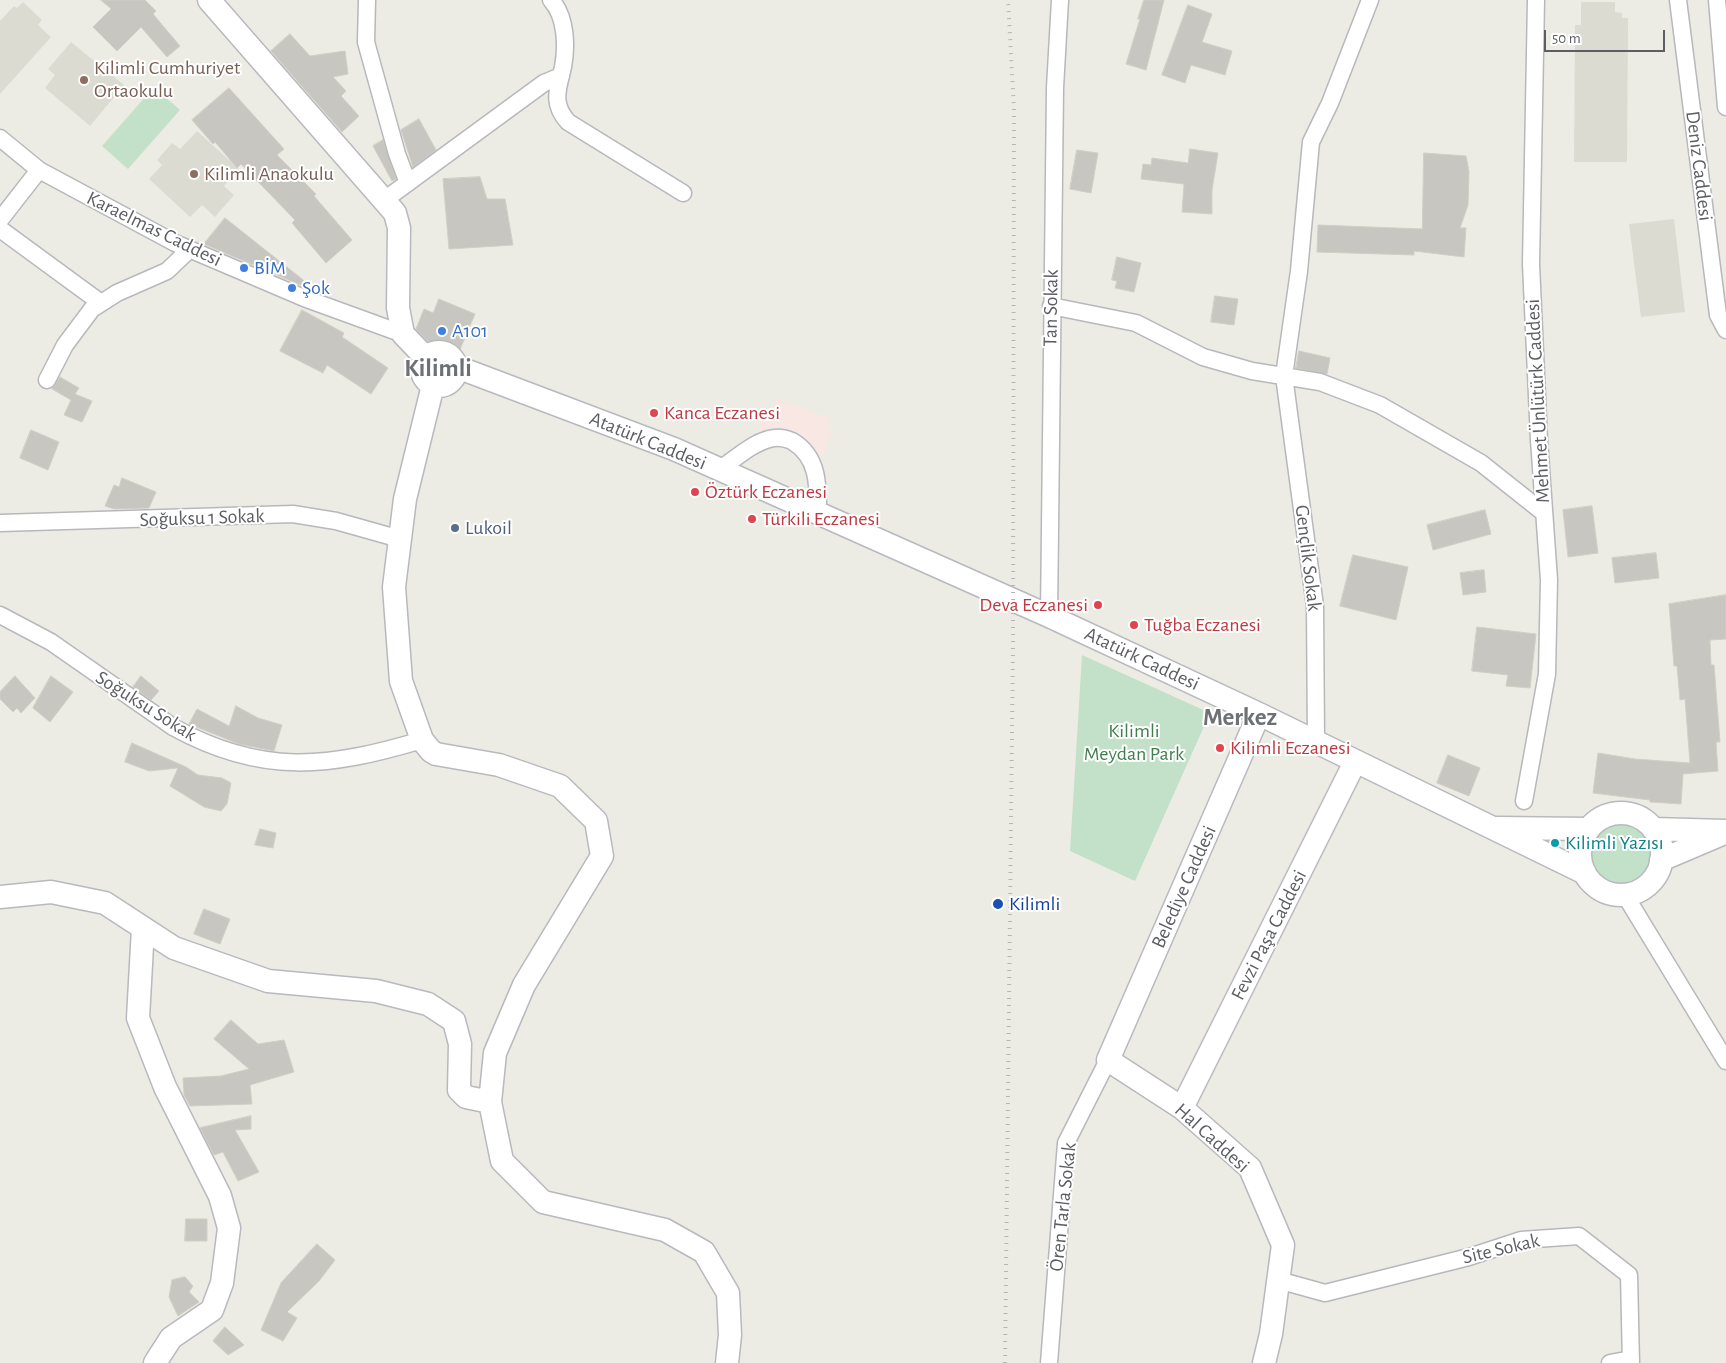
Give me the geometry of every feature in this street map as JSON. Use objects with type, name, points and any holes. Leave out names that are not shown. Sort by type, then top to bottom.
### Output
[{"type":"main road","points":[[210,0],[394,213],[398,228],[398,308],[402,334],[426,358]]},
{"type":"main road","points":[[441,352],[452,357],[456,367],[456,373],[449,383],[444,386],[433,385],[422,374],[423,363],[430,354],[441,352]]},
{"type":"main road","name":"Atatürk Caddesi","points":[[456,367],[674,449],[1049,616],[1259,714],[1489,828],[1585,873]]},
{"type":"main road","points":[[433,385],[406,499],[394,587],[401,681],[422,740],[430,751],[436,754],[499,765],[560,786],[596,821],[602,856],[524,985],[495,1053],[490,1102],[502,1161],[543,1202],[665,1230],[704,1252],[728,1293],[730,1335],[727,1363]]},
{"type":"main road","name":"Belediye Caddesi","points":[[1108,1060],[1259,714]]},
{"type":"main road","name":"Fevzi Paşa Caddesi","points":[[1182,1108],[1355,762]]},
{"type":"main road","points":[[1616,814],[1639,818],[1653,830],[1660,844],[1661,860],[1655,878],[1646,886],[1625,895],[1603,891],[1593,885],[1585,873],[1580,853],[1582,842],[1589,829],[1605,816],[1616,814]]},
{"type":"main road","name":"Atatürk Caddesi","points":[[1489,828],[1589,829]]},
{"type":"main road","points":[[1653,830],[1726,831]]},
{"type":"main road","points":[[1661,860],[1726,831]]},
{"type":"main road","points":[[0,896],[51,892],[105,903],[174,948],[268,981],[376,990],[428,1004],[454,1021],[460,1044],[458,1090],[466,1097],[490,1102]]},
{"type":"main road","points":[[143,928],[138,1018],[165,1087],[220,1196],[229,1228],[222,1283],[212,1310],[171,1338],[155,1363]]},
{"type":"main road","name":"Hal Caddesi","points":[[1108,1060],[1182,1108],[1250,1168],[1283,1245],[1271,1334],[1264,1363]]},
{"type":"street","points":[[367,0],[366,42],[397,154],[408,183]]},
{"type":"street","points":[[551,0],[559,11],[564,30],[564,53],[556,94],[557,103],[568,122],[683,193]]},
{"type":"street","name":"Tan Sokak","points":[[1049,616],[1051,306],[1055,88],[1060,0]]},
{"type":"street","name":"Gençlik Sokak","points":[[1316,742],[1315,606],[1284,376],[1299,271],[1311,142],[1330,103],[1370,0]]},
{"type":"street","name":"Mehmet Ünlütürk Caddesi","points":[[1524,801],[1547,674],[1549,580],[1531,264],[1536,0]]},
{"type":"street","name":"Deniz Caddesi","points":[[1678,0],[1718,315],[1726,330]]},
{"type":"street","points":[[1717,0],[1726,107]]},
{"type":"street","points":[[383,201],[544,83],[561,76]]},
{"type":"street","name":"Karaelmas Caddesi","points":[[0,138],[39,170],[190,249],[304,298],[402,334]]},
{"type":"street","points":[[0,220],[39,170]]},
{"type":"street","points":[[0,229],[101,303]]},
{"type":"street","points":[[47,380],[65,345],[92,309],[117,293],[168,271],[190,249]]},
{"type":"street","points":[[1051,306],[1136,323],[1203,357],[1252,371],[1320,382],[1380,405],[1480,463],[1544,513]]},
{"type":"street","points":[[720,469],[754,446],[769,439],[788,439],[804,450],[815,469],[818,513]]},
{"type":"street","name":"Soğuksu 1 Sokak","points":[[0,523],[293,514],[336,521],[400,539]]},
{"type":"street","name":"Soğuksu Sokak","points":[[0,615],[50,642],[174,727],[192,737],[233,753],[272,762],[316,763],[362,757],[422,740]]},
{"type":"street","points":[[1625,895],[1726,1061]]},
{"type":"street","name":"Ören Tarla Sokak","points":[[1050,1363],[1066,1143],[1108,1060]]},
{"type":"street","name":"Site Sokak","points":[[1278,1280],[1325,1293],[1469,1256],[1522,1240],[1579,1236],[1628,1275],[1631,1361]]},
{"type":"street","points":[[1610,1363],[1631,1361]]},
{"type":"shaded area","points":[[23,2],[42,20],[38,25],[51,37],[0,94],[0,21],[14,6],[17,8]]},
{"type":"shaded area","points":[[1581,2],[1615,2],[1615,12],[1622,13],[1622,18],[1628,18],[1627,162],[1574,162],[1575,25],[1581,25]]},
{"type":"shaded area","name":"Kilimli Cumhuriyet Ortaokulu","points":[[71,42],[124,85],[90,126],[45,88],[55,75],[48,69]]},
{"type":"shaded area","name":"Kilimli Anaokulu","points":[[197,131],[239,169],[224,186],[234,195],[215,217],[202,205],[190,217],[149,179],[162,165],[157,160],[172,143],[180,149]]},
{"type":"shaded area","points":[[1674,219],[1685,312],[1641,317],[1629,224]]},
{"type":"shaded area","points":[[777,399],[829,418],[825,429],[832,431],[823,456],[757,436],[761,425],[756,422],[758,415],[769,419]]},
{"type":"green space","points":[[154,87],[180,110],[128,169],[102,146]]},
{"type":"green space","name":"Kilimli Meydan Park","points":[[1082,655],[1210,713],[1135,881],[1070,851]]},
{"type":"green space","points":[[1621,825],[1637,830],[1642,834],[1646,839],[1651,855],[1646,871],[1642,876],[1637,880],[1621,885],[1605,880],[1600,876],[1596,871],[1591,855],[1596,839],[1600,834],[1605,830]]},
{"type":"building","points":[[101,0],[145,0],[156,11],[153,14],[180,46],[167,57],[141,27],[117,51],[93,27],[111,9]]},
{"type":"building","points":[[1144,0],[1164,0],[1146,70],[1126,64]]},
{"type":"building","points":[[1188,5],[1212,14],[1202,42],[1232,51],[1225,75],[1191,65],[1185,83],[1162,75]]},
{"type":"building","points":[[290,34],[310,56],[345,51],[348,74],[333,77],[346,91],[341,96],[359,116],[342,132],[271,51]]},
{"type":"building","points":[[229,88],[284,149],[277,155],[316,194],[314,196],[352,240],[326,263],[292,223],[295,220],[241,164],[237,168],[215,142],[213,144],[192,120]]},
{"type":"building","points":[[419,119],[436,150],[413,167],[401,130]]},
{"type":"building","points":[[383,140],[396,179],[392,181],[373,146]]},
{"type":"building","points":[[1190,149],[1218,153],[1212,190],[1212,214],[1182,212],[1184,184],[1141,179],[1143,164],[1151,165],[1152,158],[1188,163]]},
{"type":"building","points":[[1077,150],[1098,153],[1091,193],[1070,189]]},
{"type":"building","points":[[1424,153],[1466,156],[1469,171],[1468,205],[1460,228],[1466,228],[1464,257],[1414,251],[1414,255],[1317,252],[1318,225],[1422,229]]},
{"type":"building","points":[[480,177],[487,199],[505,199],[513,245],[449,249],[443,179]]},
{"type":"building","points":[[225,218],[307,283],[305,287],[204,244]]},
{"type":"building","points":[[1117,257],[1141,263],[1134,292],[1115,288],[1117,281],[1112,280]]},
{"type":"building","points":[[1215,296],[1238,299],[1234,325],[1211,322]]},
{"type":"building","name":"A101","points":[[439,299],[475,314],[458,354],[449,357],[445,362],[439,360],[435,349],[416,329],[424,309],[433,313]]},
{"type":"building","points":[[302,310],[344,333],[342,337],[388,368],[371,394],[327,365],[323,373],[280,351]]},
{"type":"building","points":[[1299,351],[1330,358],[1327,374],[1296,368]]},
{"type":"building","points":[[60,377],[79,388],[75,394],[92,401],[82,422],[64,415],[71,400],[52,389]]},
{"type":"building","points":[[31,430],[59,442],[48,470],[20,458]]},
{"type":"building","points":[[122,478],[156,492],[149,508],[114,509],[105,506],[114,485],[119,487]]},
{"type":"building","points":[[1592,506],[1598,553],[1568,557],[1563,510]]},
{"type":"building","points":[[1485,510],[1491,534],[1433,550],[1427,525]]},
{"type":"building","points":[[1656,553],[1659,578],[1615,583],[1612,558]]},
{"type":"building","points":[[1353,555],[1408,567],[1396,620],[1340,606]]},
{"type":"building","points":[[1484,570],[1486,592],[1463,595],[1460,573]]},
{"type":"building","points":[[1726,595],[1726,639],[1710,640],[1711,665],[1714,665],[1720,742],[1716,742],[1718,771],[1683,774],[1681,804],[1650,802],[1650,800],[1593,793],[1598,753],[1635,759],[1690,763],[1685,699],[1680,700],[1677,666],[1674,666],[1669,604]]},
{"type":"building","points":[[1477,627],[1536,634],[1530,688],[1506,686],[1508,675],[1472,671]]},
{"type":"building","points":[[15,676],[35,698],[21,713],[17,708],[13,712],[0,699],[0,692]]},
{"type":"building","points":[[51,676],[73,692],[50,722],[33,708]]},
{"type":"building","points":[[141,676],[159,691],[151,700],[133,687]]},
{"type":"building","points":[[236,706],[258,718],[282,725],[274,751],[239,744],[189,724],[197,709],[229,726]]},
{"type":"building","points":[[132,743],[186,767],[198,775],[222,778],[231,783],[227,804],[221,811],[204,807],[170,786],[178,768],[149,771],[125,762]]},
{"type":"building","points":[[1448,755],[1480,768],[1469,796],[1437,783]]},
{"type":"building","points":[[260,829],[276,833],[273,848],[255,845]]},
{"type":"building","points":[[204,909],[230,919],[220,944],[194,934]]},
{"type":"building","points":[[231,1020],[258,1044],[284,1040],[294,1072],[250,1085],[252,1104],[190,1106],[184,1095],[183,1078],[221,1076],[249,1069],[214,1039]]},
{"type":"building","points":[[251,1116],[251,1129],[235,1130],[259,1172],[238,1181],[223,1152],[214,1155],[200,1128]]},
{"type":"building","points":[[186,1219],[207,1219],[207,1241],[185,1241]]},
{"type":"building","points":[[317,1244],[335,1260],[319,1281],[287,1312],[297,1318],[283,1341],[261,1330],[281,1283]]},
{"type":"building","points":[[185,1277],[193,1286],[189,1292],[199,1302],[178,1316],[169,1297],[172,1280]]},
{"type":"building","points":[[225,1327],[244,1345],[228,1355],[213,1341]]},
{"type":"railway","points":[[1005,1363],[1013,642],[1014,109],[1008,0]]},
{"type":"place","name":"Kilimli Cumhuriyet Ortaokulu","points":[[84,80]]},
{"type":"place","name":"Kilimli Anaokulu","points":[[194,174]]},
{"type":"place","name":"BİM","points":[[244,268]]},
{"type":"place","name":"Şok","points":[[292,288]]},
{"type":"place","name":"A101","points":[[442,331]]},
{"type":"place","name":"Kanca Eczanesi","points":[[654,413]]},
{"type":"place","name":"Öztürk Eczanesi","points":[[695,492]]},
{"type":"place","name":"Türkili Eczanesi","points":[[752,519]]},
{"type":"place","name":"Lukoil","points":[[455,528]]},
{"type":"place","name":"Deva Eczanesi","points":[[1098,605]]},
{"type":"place","name":"Tuğba Eczanesi","points":[[1134,625]]},
{"type":"place","name":"Kilimli Eczanesi","points":[[1220,748]]},
{"type":"place","name":"Kilimli Yazısı","points":[[1555,843]]},
{"type":"place","name":"Kilimli","points":[[998,904]]},
{"type":"district","name":"Kilimli","points":[[438,368]]},
{"type":"district","name":"Merkez","points":[[1240,717]]}]
